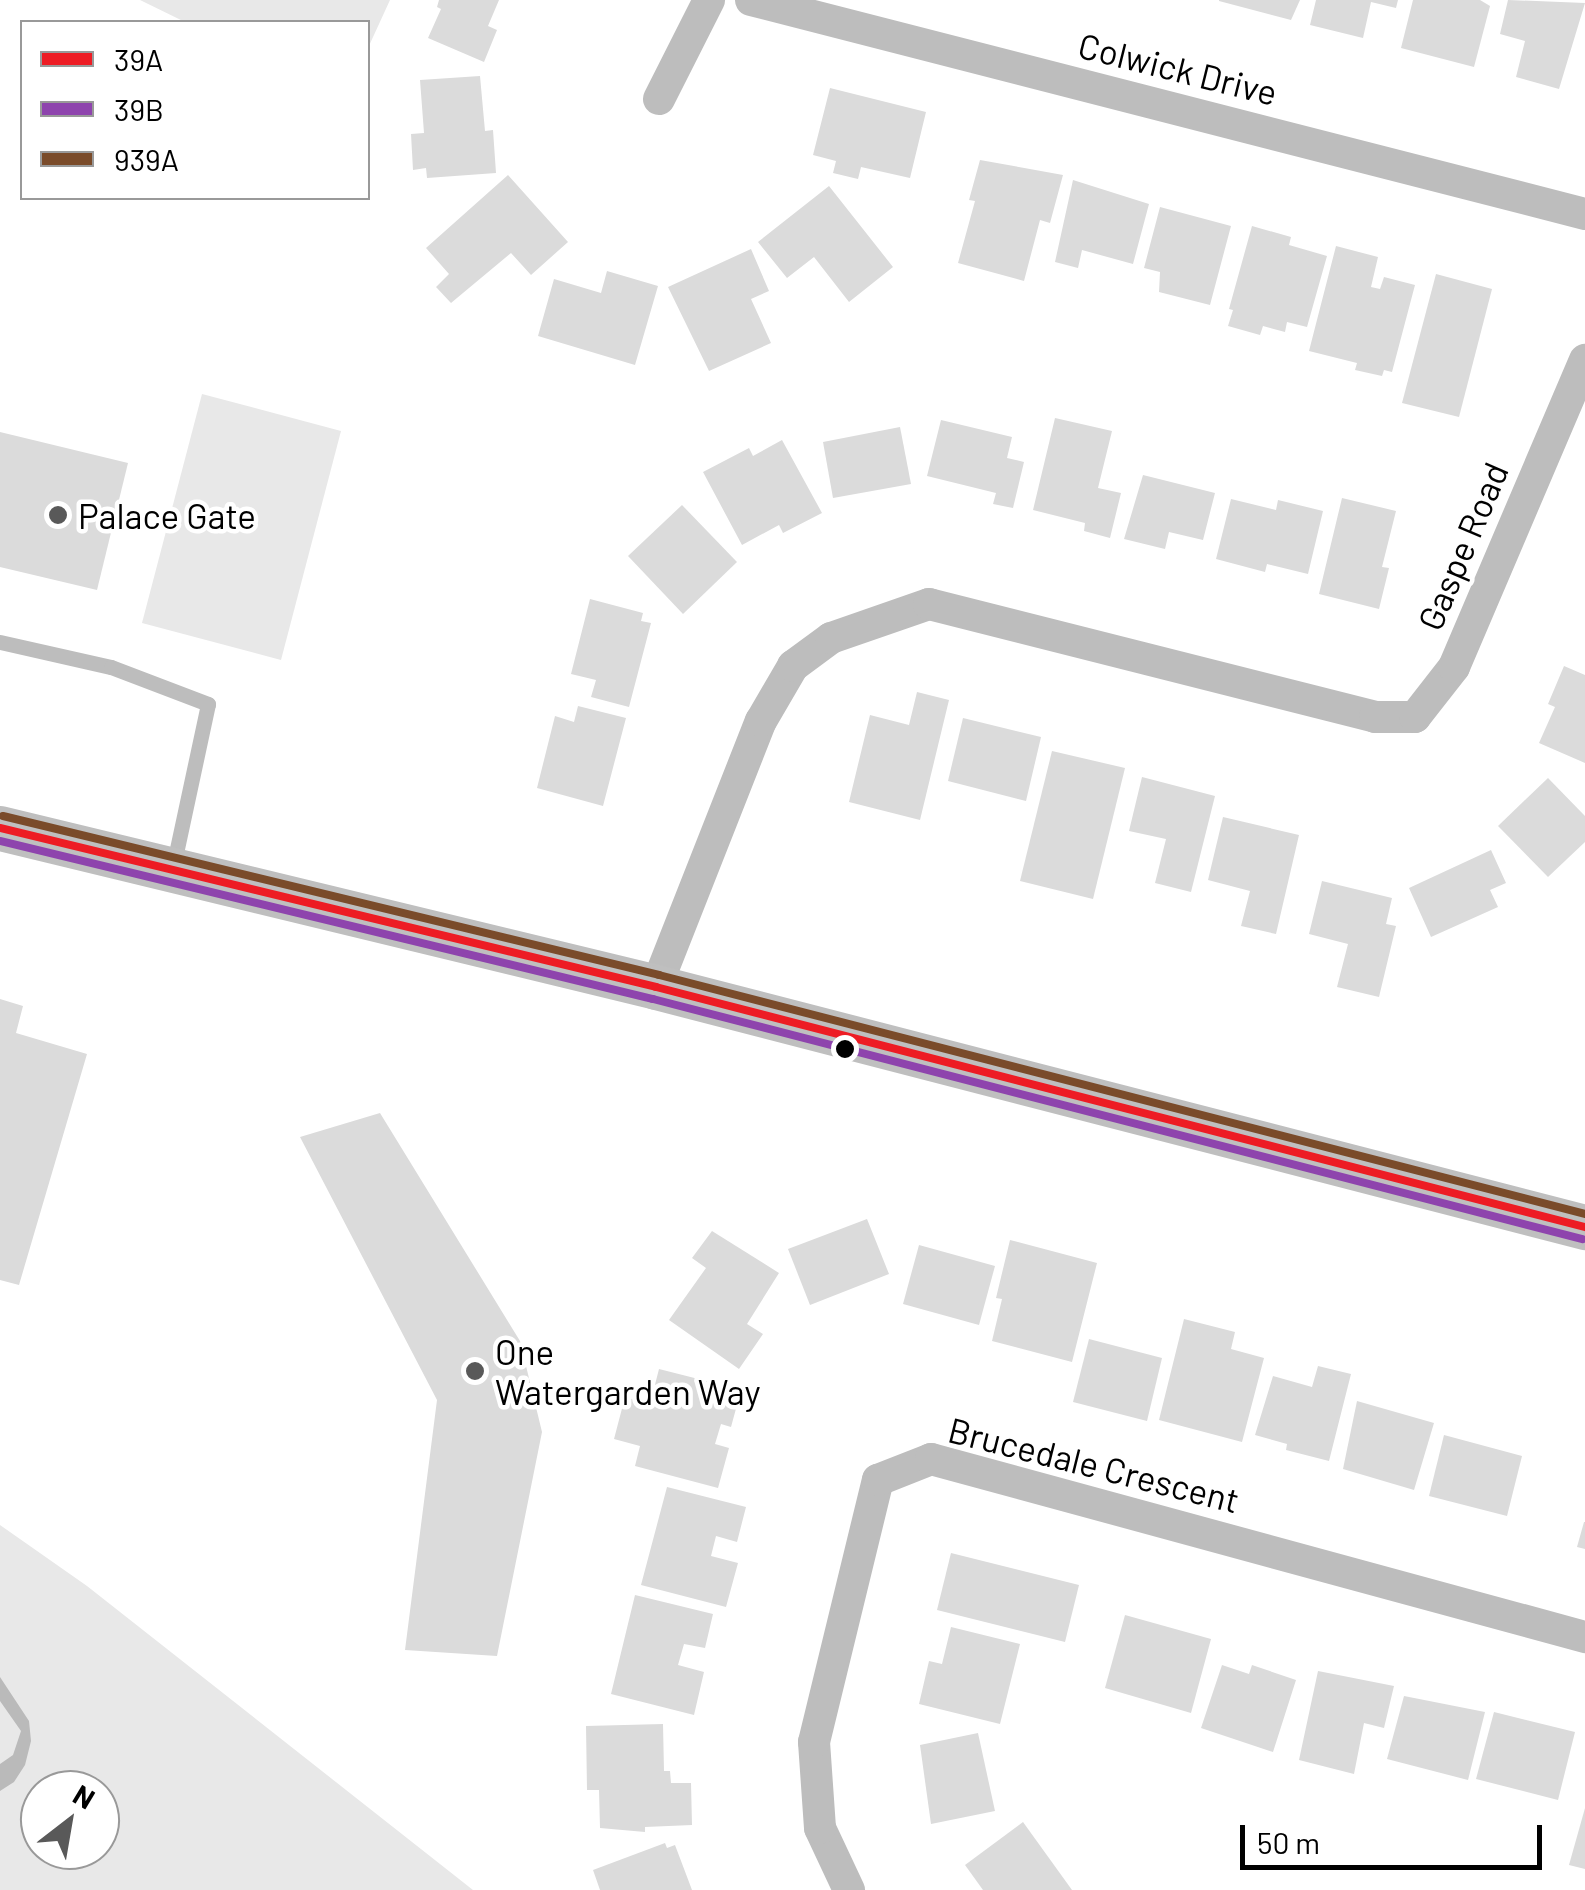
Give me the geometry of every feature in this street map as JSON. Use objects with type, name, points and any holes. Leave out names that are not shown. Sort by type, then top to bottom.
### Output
[{"type":"main road","points":[[0,828],[656,988],[1585,1228]]},
{"type":"street","points":[[659,100],[709,0]]},
{"type":"street","name":"Colwick Drive","points":[[751,0],[1585,214]]},
{"type":"street","name":"Gaspe Road","points":[[656,988],[761,722],[793,666],[831,638],[929,604],[1376,718],[1415,717],[1454,667],[1585,360]]},
{"type":"street","name":"Brucedale Crescent","points":[[849,1890],[820,1828],[814,1742],[878,1480],[931,1458],[1585,1637]]},
{"type":"lane","points":[[0,642],[111,667],[208,704],[174,868]]},
{"type":"shaded area","points":[[140,0],[390,0],[370,44],[370,20],[181,20]]},
{"type":"shaded area","points":[[202,394],[341,431],[281,660],[142,623]]},
{"type":"shaded area","points":[[0,1525],[87,1586],[473,1890],[0,1890]]},
{"type":"shaded area","points":[[0,1677],[29,1721],[31,1741],[25,1765],[14,1782],[0,1791],[0,1764],[13,1755],[21,1731],[0,1701]]},
{"type":"building","points":[[439,0],[499,0],[488,26],[497,30],[484,62],[428,38],[441,9],[437,7]]},
{"type":"building","points":[[1219,0],[1300,0],[1291,20],[1219,1]]},
{"type":"building","points":[[1316,0],[1398,0],[1396,8],[1371,2],[1363,38],[1310,25]]},
{"type":"building","points":[[1413,0],[1480,0],[1490,6],[1474,67],[1401,48]]},
{"type":"building","points":[[1508,0],[1585,3],[1559,89],[1516,77],[1525,41],[1500,34]]},
{"type":"building","points":[[480,76],[485,131],[493,130],[496,173],[427,178],[426,168],[413,170],[411,134],[424,133],[420,80]]},
{"type":"building","points":[[830,88],[926,112],[910,178],[861,167],[858,179],[833,173],[836,161],[813,155]]},
{"type":"building","points":[[980,160],[1063,175],[1050,223],[1040,220],[1024,281],[958,263],[975,201],[969,200]]},
{"type":"building","points":[[508,175],[568,242],[531,275],[511,253],[451,303],[436,287],[449,274],[426,248]]},
{"type":"building","points":[[1073,180],[1149,204],[1133,264],[1082,250],[1078,268],[1055,262]]},
{"type":"building","points":[[829,186],[893,267],[849,302],[814,257],[787,278],[758,242]]},
{"type":"building","points":[[1160,207],[1231,226],[1210,305],[1159,292],[1160,272],[1144,268]]},
{"type":"building","points":[[1252,226],[1291,237],[1289,245],[1327,256],[1307,327],[1287,322],[1285,332],[1263,326],[1260,335],[1228,326]]},
{"type":"building","points":[[1336,246],[1378,257],[1371,287],[1380,289],[1384,277],[1415,285],[1392,372],[1384,370],[1382,376],[1355,370],[1357,363],[1309,351]]},
{"type":"building","points":[[751,249],[769,291],[751,299],[771,343],[709,371],[668,287]]},
{"type":"building","points":[[607,271],[658,286],[635,365],[538,336],[554,279],[601,293]]},
{"type":"building","points":[[1436,274],[1492,289],[1459,417],[1402,403]]},
{"type":"building","points":[[1055,418],[1112,431],[1098,488],[1121,493],[1110,538],[1084,531],[1085,523],[1033,510]]},
{"type":"building","points":[[941,420],[1012,437],[1007,458],[1024,462],[1013,508],[993,504],[996,493],[927,476]]},
{"type":"building","points":[[900,427],[911,484],[833,498],[823,442]]},
{"type":"building","name":"Palace Gate","points":[[0,432],[128,463],[97,590],[0,567]]},
{"type":"building","points":[[782,440],[822,513],[783,533],[779,525],[742,545],[703,472],[749,448],[753,456]]},
{"type":"building","points":[[1143,475],[1215,493],[1203,540],[1169,532],[1165,549],[1124,539]]},
{"type":"building","points":[[1342,498],[1396,511],[1382,567],[1389,568],[1379,609],[1319,594]]},
{"type":"building","points":[[1231,499],[1276,510],[1278,500],[1323,511],[1308,574],[1267,564],[1265,572],[1216,559]]},
{"type":"building","points":[[682,505],[737,562],[683,614],[628,556]]},
{"type":"building","points":[[590,599],[643,613],[641,621],[651,623],[629,707],[591,697],[596,680],[571,674]]},
{"type":"building","points":[[1564,666],[1585,675],[1585,763],[1539,743],[1555,707],[1548,704]]},
{"type":"building","points":[[917,692],[949,700],[920,820],[849,802],[870,715],[909,725]]},
{"type":"building","points":[[578,706],[626,718],[603,806],[537,788],[555,716],[574,722]]},
{"type":"building","points":[[963,718],[1041,737],[1026,801],[948,781]]},
{"type":"building","points":[[1052,751],[1125,768],[1093,899],[1020,881]]},
{"type":"building","points":[[1142,777],[1215,796],[1191,892],[1155,883],[1166,839],[1129,831]]},
{"type":"building","points":[[1548,778],[1585,816],[1585,842],[1548,877],[1498,826]]},
{"type":"building","points":[[1223,817],[1299,835],[1276,934],[1241,926],[1250,891],[1208,880]]},
{"type":"building","points":[[1491,850],[1506,883],[1490,890],[1498,907],[1431,937],[1409,888]]},
{"type":"building","points":[[1322,881],[1392,898],[1386,924],[1396,926],[1379,997],[1337,987],[1348,944],[1309,934]]},
{"type":"building","points":[[0,999],[23,1006],[16,1033],[87,1054],[19,1285],[0,1280]]},
{"type":"building","name":"One Watergarden Way","points":[[380,1113],[520,1341],[542,1432],[497,1656],[405,1650],[437,1400],[300,1137]]},
{"type":"building","points":[[867,1219],[889,1274],[810,1305],[788,1249]]},
{"type":"building","points":[[712,1231],[779,1273],[747,1324],[763,1334],[739,1369],[669,1320],[706,1268],[692,1258]]},
{"type":"building","points":[[1010,1240],[1097,1263],[1072,1362],[992,1341],[1002,1299],[996,1298]]},
{"type":"building","points":[[919,1245],[995,1266],[979,1325],[903,1304]]},
{"type":"building","points":[[1184,1319],[1235,1332],[1231,1349],[1264,1358],[1242,1442],[1159,1420]]},
{"type":"building","points":[[1089,1339],[1162,1358],[1147,1421],[1073,1402]]},
{"type":"building","points":[[1318,1366],[1351,1374],[1329,1461],[1286,1450],[1287,1444],[1255,1435],[1273,1376],[1312,1387]]},
{"type":"building","points":[[659,1369],[730,1387],[729,1391],[740,1394],[731,1427],[721,1424],[715,1444],[729,1448],[718,1488],[635,1466],[640,1446],[614,1439],[625,1397],[650,1404]]},
{"type":"building","points":[[1357,1401],[1434,1423],[1414,1490],[1343,1469]]},
{"type":"building","points":[[1444,1435],[1522,1456],[1507,1516],[1429,1496]]},
{"type":"building","points":[[667,1487],[746,1507],[737,1542],[716,1536],[711,1556],[738,1563],[726,1607],[641,1585]]},
{"type":"building","points":[[1585,1522],[1585,1549],[1577,1547]]},
{"type":"building","points":[[951,1553],[1079,1585],[1065,1642],[937,1610]]},
{"type":"building","points":[[635,1595],[713,1614],[705,1648],[684,1644],[678,1665],[704,1672],[694,1715],[611,1694]]},
{"type":"building","points":[[1125,1615],[1211,1639],[1191,1713],[1105,1688]]},
{"type":"building","points":[[951,1627],[1020,1644],[1000,1724],[919,1704],[929,1661],[942,1664]]},
{"type":"building","points":[[1222,1665],[1249,1674],[1252,1665],[1296,1680],[1273,1752],[1201,1728]]},
{"type":"building","points":[[1318,1671],[1394,1686],[1384,1728],[1364,1723],[1354,1774],[1299,1760]]},
{"type":"building","points":[[1404,1696],[1485,1712],[1468,1780],[1387,1759]]},
{"type":"building","points":[[1494,1712],[1575,1732],[1558,1800],[1476,1779]]},
{"type":"building","points":[[663,1724],[664,1771],[670,1771],[671,1783],[691,1783],[692,1825],[645,1827],[645,1832],[600,1828],[599,1790],[587,1790],[586,1726]]},
{"type":"building","points":[[978,1733],[995,1811],[931,1824],[920,1745]]},
{"type":"building","points":[[1585,1808],[1585,1869],[1569,1865]]},
{"type":"building","points":[[1023,1822],[1072,1890],[983,1890],[965,1865]]},
{"type":"building","points":[[665,1843],[667,1848],[675,1845],[692,1890],[600,1890],[593,1870]]},
{"type":"transit line","name":"939A","points":[[3,816],[659,975],[1585,1214]]},
{"type":"transit line","name":"39A","points":[[0,828],[656,987],[1585,1227]]},
{"type":"transit line","name":"39B","points":[[0,841],[653,999],[1582,1239]]},
{"type":"place","name":"Palace Gate","points":[[58,515]]},
{"type":"place","name":"One Watergarden Way","points":[[475,1371]]}]
